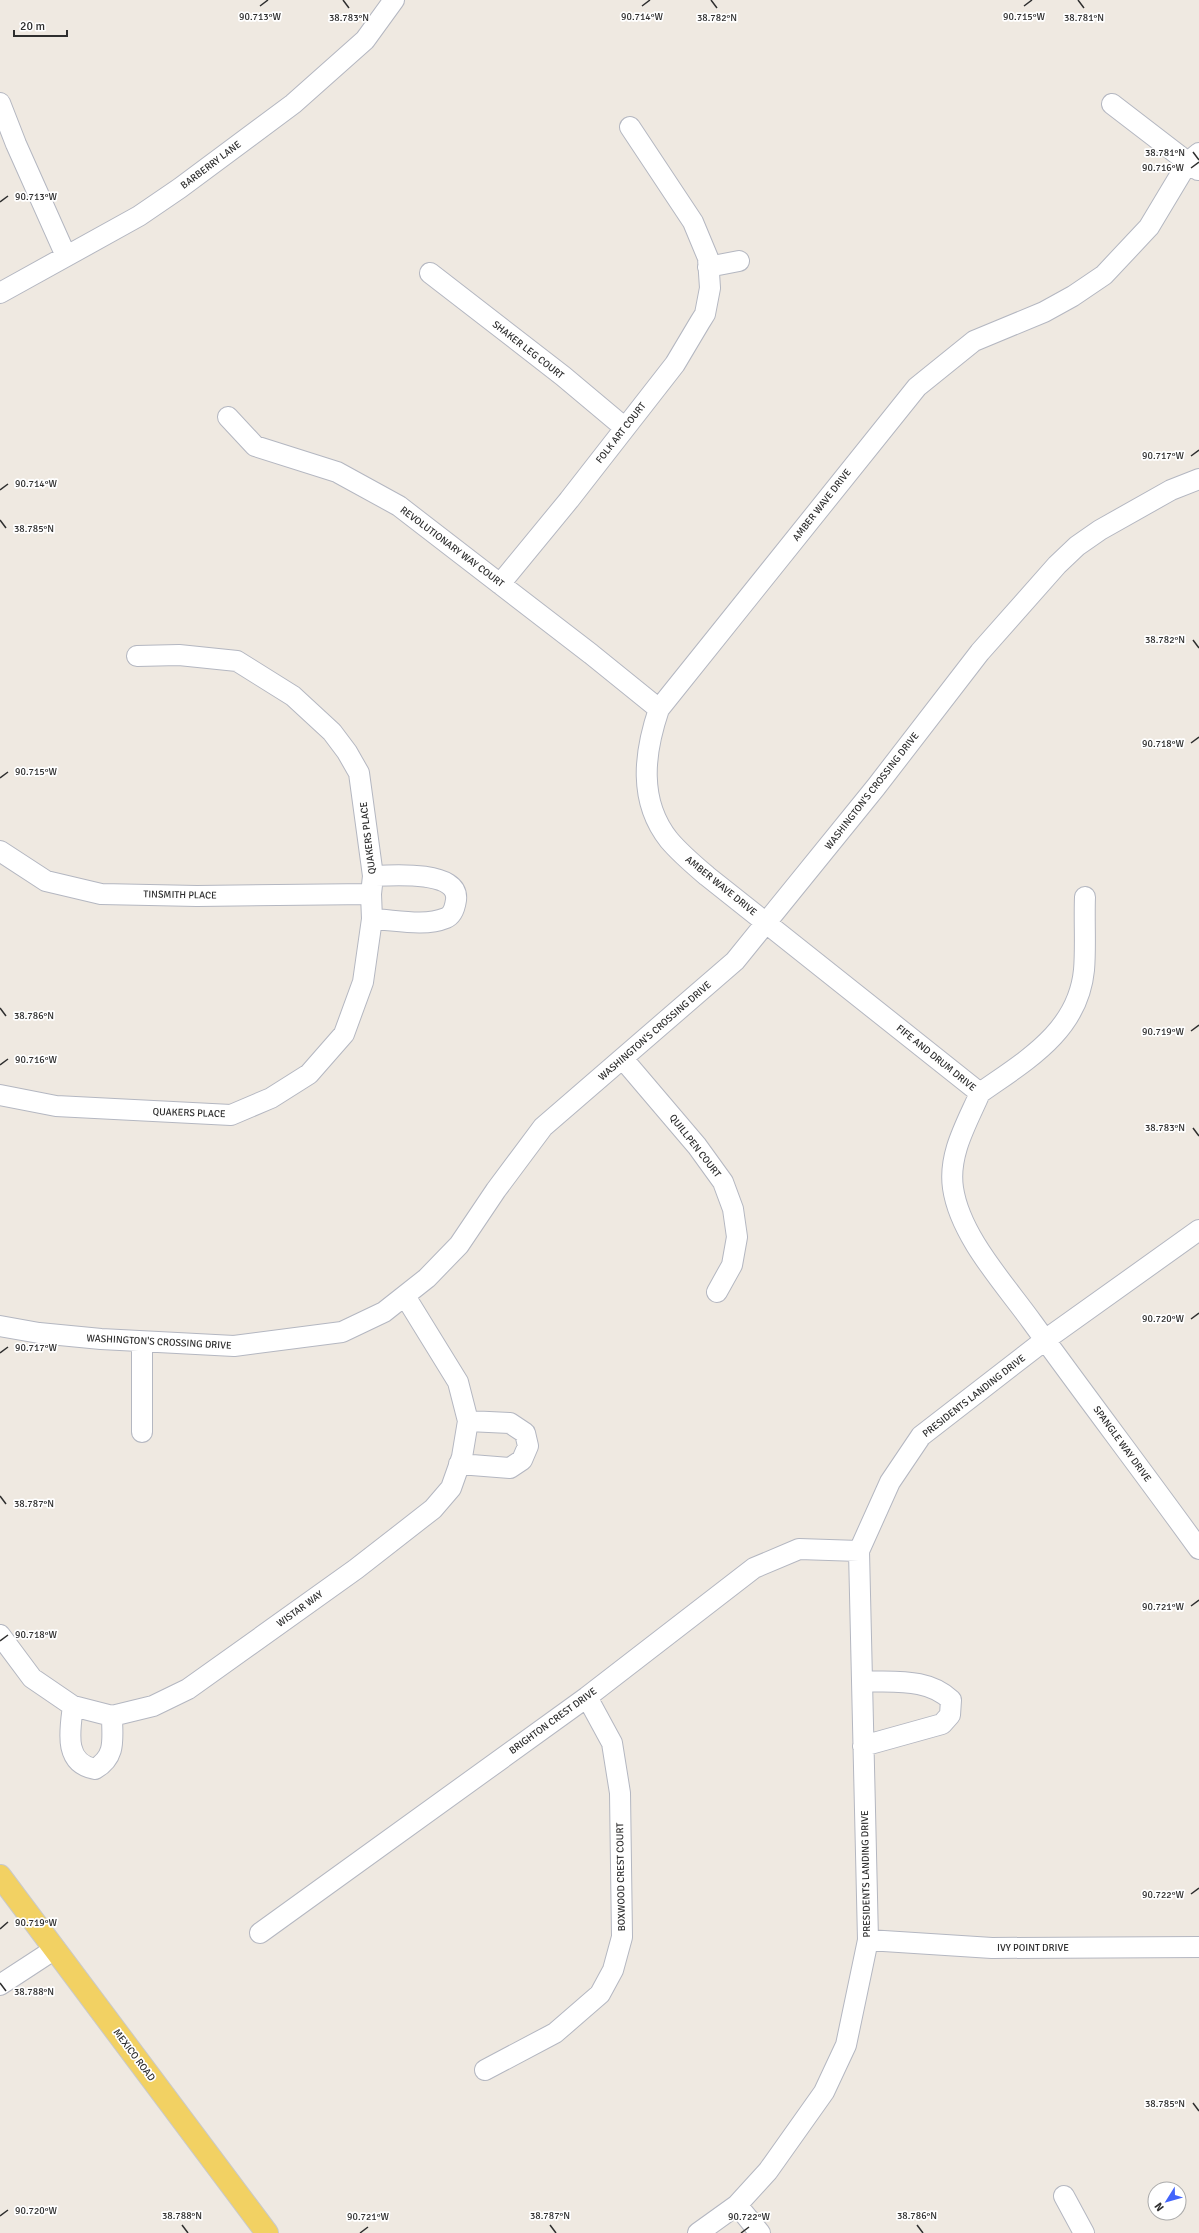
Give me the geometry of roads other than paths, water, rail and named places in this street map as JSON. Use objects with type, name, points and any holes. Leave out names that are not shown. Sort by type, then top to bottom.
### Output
[{"type":"main road","name":"MEXICO ROAD","points":[[0,1876],[268,2233]]},
{"type":"street","name":"BARBERRY LANE","points":[[0,293],[139,216],[180,188],[292,104],[366,40],[394,0]]},
{"type":"street","points":[[0,104],[16,144],[66,256]]},
{"type":"street","points":[[1112,104],[1195,162]]},
{"type":"street","name":"FOLK ART COURT","points":[[500,584],[675,364],[702,318],[710,288],[708,258],[693,222],[630,126]]},
{"type":"street","name":"AMBER WAVE DRIVE","points":[[767,923],[685,857],[669,839],[658,822],[649,801],[647,780],[649,738],[659,709],[917,387],[974,341],[1044,312],[1074,296],[1104,275],[1149,227],[1195,162]]},
{"type":"street","points":[[708,267],[739,261]]},
{"type":"street","name":"SHAKER LEG COURT","points":[[430,273],[625,428]]},
{"type":"street","name":"REVOLUTIONARY WAY COURT","points":[[228,417],[255,446],[337,472],[399,506],[591,654],[659,709]]},
{"type":"street","name":"WASHINGTON'S CROSSING DRIVE","points":[[0,1326],[39,1333],[142,1342],[234,1346],[342,1332],[384,1312],[427,1278],[459,1245],[496,1190],[543,1127],[735,961],[876,786],[980,652],[1057,565],[1077,546],[1100,530],[1170,490],[1199,479]]},
{"type":"street","name":"QUAKERS PLACE","points":[[0,1095],[56,1106],[231,1114],[271,1098],[309,1074],[344,1034],[363,982],[372,919],[372,885],[359,773],[332,732],[293,696],[237,661],[179,655],[137,656]]},
{"type":"street","name":"TINSMITH PLACE","points":[[0,851],[46,881],[101,894],[197,896],[372,885],[407,875],[439,880],[452,887],[457,897],[453,912],[447,917],[425,922],[372,919]]},
{"type":"street","points":[[980,1093],[1039,1052],[1054,1036],[1073,1010],[1084,972],[1085,898]]},
{"type":"street","name":"FIFE AND DRUM DRIVE","points":[[767,923],[980,1093],[958,1142],[952,1162],[953,1188],[963,1223],[1045,1340]]},
{"type":"street","name":"QUILLPEN COURT","points":[[623,1059],[697,1146],[723,1182],[733,1209],[737,1238],[732,1264],[717,1292]]},
{"type":"street","name":"PRESIDENTS LANDING DRIVE","points":[[698,2233],[737,2205],[772,2164],[824,2092],[836,2070],[846,2045],[868,1940],[859,1552],[890,1482],[921,1436],[1045,1340],[1199,1230]]},
{"type":"street","name":"WISTAR WAY","points":[[0,1634],[32,1678],[73,1706],[112,1716],[153,1706],[188,1689],[356,1569],[433,1509],[451,1488],[459,1464],[468,1421],[458,1382],[405,1296]]},
{"type":"street","name":"SPANGLE WAY DRIVE","points":[[1045,1340],[1199,1549]]},
{"type":"street","points":[[142,1342],[142,1432]]},
{"type":"street","points":[[459,1464],[510,1468],[522,1460],[528,1446],[525,1433],[510,1423],[468,1421]]},
{"type":"street","name":"BRIGHTON CREST DRIVE","points":[[260,1933],[587,1697],[754,1568],[799,1549],[859,1552]]},
{"type":"street","points":[[862,1681],[924,1684],[941,1691],[951,1700],[950,1715],[942,1724],[863,1746]]},
{"type":"street","name":"BOXWOOD CREST COURT","points":[[485,2070],[555,2033],[600,1994],[613,1970],[622,1937],[620,1793],[612,1743],[587,1697]]},
{"type":"street","points":[[73,1706],[70,1750],[77,1761],[87,1767],[95,1769],[109,1758],[111,1749],[112,1716]]},
{"type":"street","name":"IVY POINT DRIVE","points":[[868,1940],[992,1948],[1199,1947]]},
{"type":"street","points":[[0,1985],[55,1949]]},
{"type":"street","points":[[1064,2196],[1084,2233]]},
{"type":"street","points":[[737,2205],[760,2233]]}]
